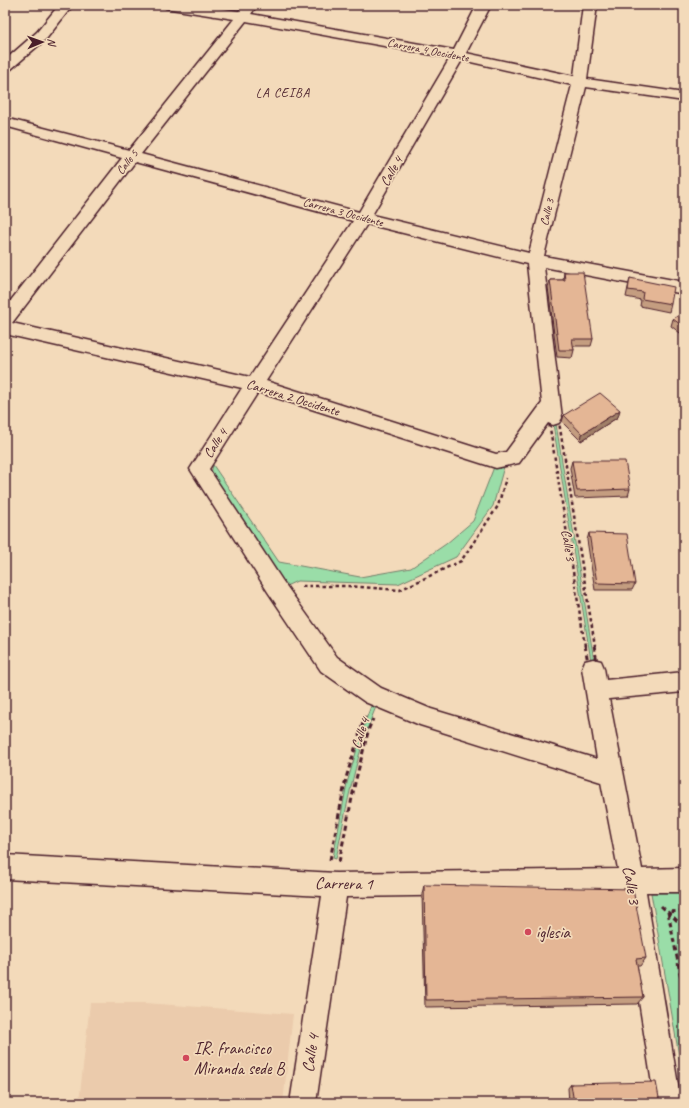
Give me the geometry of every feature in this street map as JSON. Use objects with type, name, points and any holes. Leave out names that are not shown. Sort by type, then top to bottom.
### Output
[{"type":"street","points":[[5,67],[42,35],[66,5]]},
{"type":"street","name":"Carrera 4 Occidente","points":[[171,5],[247,11],[580,82],[684,97]]},
{"type":"street","name":"Calle 4","points":[[378,697],[329,664],[280,594],[199,469],[253,384],[363,218],[458,55],[484,5]]},
{"type":"street","name":"Calle 3","points":[[554,422],[535,260],[580,82],[590,5]]},
{"type":"street","name":"Calle 5","points":[[5,320],[247,11]]},
{"type":"street","name":"Carrera 3 Occidente","points":[[5,122],[363,218],[535,260],[684,288]]},
{"type":"street","name":"Carrera 2 Occidente","points":[[5,328],[253,384],[496,461],[512,458]]},
{"type":"street","points":[[512,458],[551,405]]},
{"type":"street","name":"Calle 3","points":[[593,668],[611,774],[632,881],[668,1103]]},
{"type":"street","points":[[597,691],[684,682]]},
{"type":"street","points":[[378,697],[428,718],[611,774]]},
{"type":"street","name":"Carrera 1","points":[[5,867],[333,884],[684,880]]},
{"type":"street","name":"Calle 4","points":[[303,1103],[333,884]]},
{"type":"path","name":"Calle 3","points":[[549,422],[559,422],[598,668],[593,668],[589,669],[549,422]]},
{"type":"path","points":[[280,594],[298,586],[348,586],[400,590],[460,561],[498,506],[512,458]]},
{"type":"path","points":[[333,884],[355,783],[378,697]]},
{"type":"path","name":"Calle 4","points":[[333,884],[330,856],[346,778],[362,724],[378,697]]},
{"type":"path","points":[[668,912],[684,912]]},
{"type":"path","points":[[668,912],[684,927]]},
{"type":"path","points":[[668,912],[684,994]]},
{"type":"shaded area","name":"IR. francisco Miranda sede B","points":[[90,1003],[145,1003],[293,1014],[283,1103],[79,1103]]},
{"type":"green space","points":[[553,424],[556,424],[595,667],[592,667]]},
{"type":"green space","points":[[505,463],[493,506],[456,557],[398,584],[297,581],[286,586],[211,473],[213,465],[279,562],[360,577],[411,568],[446,544],[473,521],[494,467]]},
{"type":"green space","points":[[374,698],[379,700],[358,758],[348,798],[336,859],[333,858],[347,783],[365,722]]},
{"type":"green space","points":[[651,893],[684,893],[684,1085]]},
{"type":"building","points":[[564,272],[583,272],[593,339],[572,339],[574,350],[559,350],[550,280],[565,280]]},
{"type":"building","points":[[630,278],[674,287],[671,304],[642,299],[643,292],[628,290]]},
{"type":"building","points":[[684,312],[684,327],[673,319]]},
{"type":"building","points":[[600,393],[620,410],[582,434],[564,415]]},
{"type":"building","points":[[572,461],[625,461],[630,489],[577,491]]},
{"type":"building","points":[[589,533],[627,534],[635,584],[597,583]]},
{"type":"building","name":"iglesia","points":[[424,885],[633,889],[646,958],[636,959],[643,997],[426,1000]]},
{"type":"building","points":[[656,1082],[660,1103],[574,1103],[571,1084]]},
{"type":"place","name":"iglesia","points":[[528,932]]},
{"type":"place","name":"IR. francisco Miranda sede B","points":[[186,1058]]},
{"type":"district","name":"LA CEIBA","points":[[283,92]]}]
